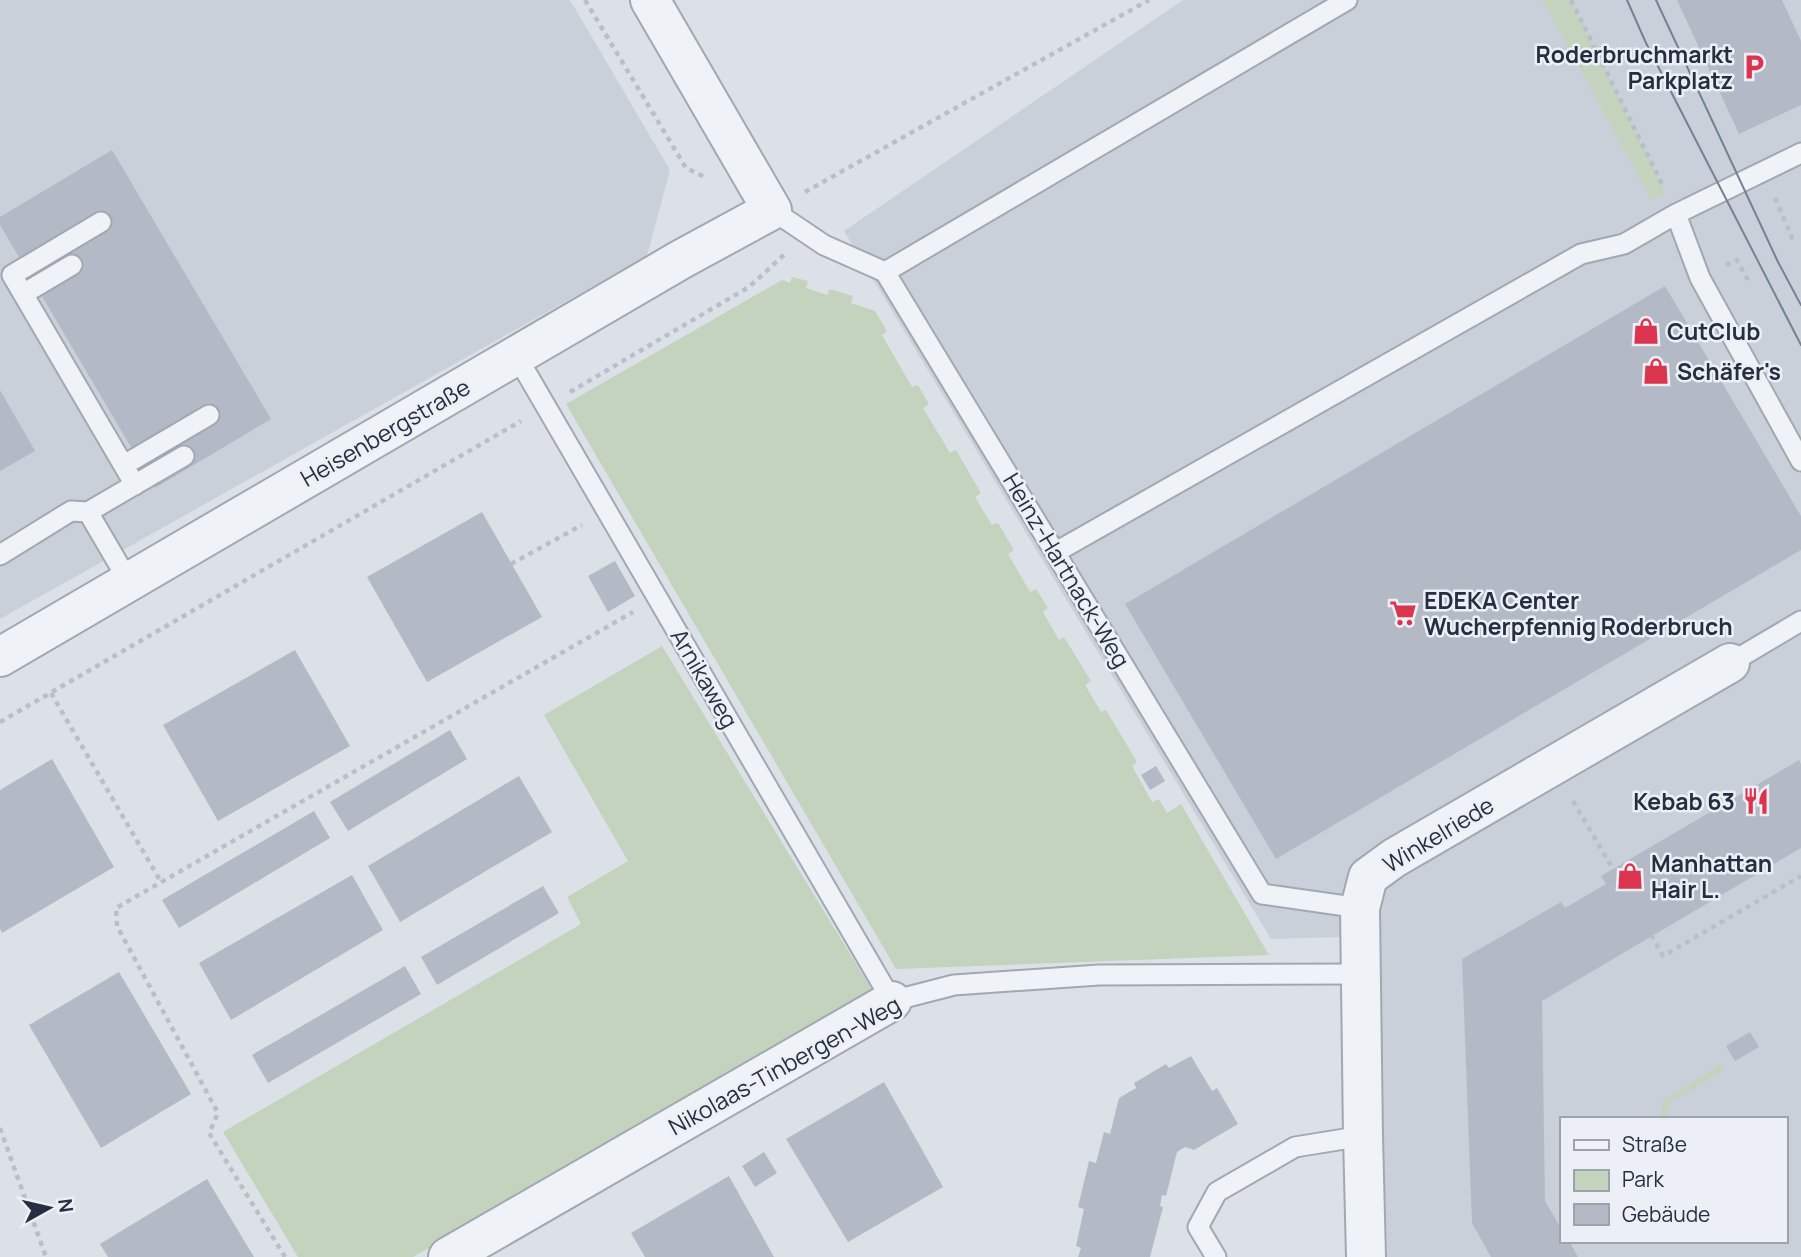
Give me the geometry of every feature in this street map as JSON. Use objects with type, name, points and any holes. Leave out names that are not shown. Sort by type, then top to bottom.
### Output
[{"type":"street","points":[[650,0],[772,210]]},
{"type":"street","name":"Heisenbergstraße","points":[[0,656],[680,260],[772,210]]},
{"type":"street","name":"Winkelriede","points":[[1366,1257],[1360,908],[1368,877],[1394,858],[1730,663]]},
{"type":"street","name":"Nikolaas-Tinbergen-Weg","points":[[448,1257],[892,1001]]},
{"type":"lane","points":[[772,210],[824,245],[884,272],[1347,0]]},
{"type":"lane","points":[[1056,552],[1581,254],[1624,244],[1676,214],[1801,153]]},
{"type":"lane","points":[[1676,214],[1700,278],[1801,461]]},
{"type":"lane","points":[[101,222],[12,275],[135,485]]},
{"type":"lane","points":[[23,294],[72,265]]},
{"type":"lane","name":"Heinz-Hartnack-Weg","points":[[884,272],[1262,894],[1360,908]]},
{"type":"lane","name":"Arnikaweg","points":[[516,355],[892,1001]]},
{"type":"lane","points":[[124,466],[209,415]]},
{"type":"lane","points":[[0,555],[71,511],[88,512],[184,456]]},
{"type":"lane","points":[[88,512],[129,582]]},
{"type":"lane","name":"Winkelriede","points":[[1730,663],[1801,621]]},
{"type":"lane","name":"Nikolaas-Tinbergen-Weg","points":[[892,1001],[954,985],[1099,975],[1361,974]]},
{"type":"lane","points":[[1216,1257],[1198,1227],[1217,1192],[1295,1147],[1363,1136]]},
{"type":"path","points":[[585,0],[686,168],[710,180]]},
{"type":"path","points":[[772,210],[1149,0]]},
{"type":"path","points":[[1571,0],[1676,214]]},
{"type":"path","points":[[1764,171],[1794,242]]},
{"type":"path","points":[[0,722],[749,287],[807,233]]},
{"type":"path","points":[[511,564],[607,511]]},
{"type":"path","points":[[285,1257],[209,1133],[218,1113],[117,926],[116,908],[658,598]]},
{"type":"path","points":[[51,693],[161,882]]},
{"type":"path","points":[[1552,765],[1613,869]]},
{"type":"path","points":[[1651,935],[1663,956],[1801,876]]},
{"type":"path","points":[[0,1129],[46,1257]]},
{"type":"shaded area","points":[[0,0],[570,0],[670,170],[647,256],[0,619]]},
{"type":"shaded area","points":[[1183,0],[1801,0],[1801,1257],[1387,1257],[1376,936],[1271,939],[844,231]]},
{"type":"green space","points":[[1542,0],[1571,0],[1665,192],[1652,201]]},
{"type":"green space","points":[[792,277],[808,281],[806,288],[827,295],[830,289],[853,296],[851,303],[875,311],[887,331],[882,335],[912,387],[918,385],[929,404],[923,408],[950,453],[956,450],[981,493],[975,497],[992,525],[998,523],[1014,550],[1008,554],[1030,592],[1036,589],[1048,608],[1043,612],[1059,640],[1064,637],[1091,681],[1085,685],[1101,712],[1106,710],[1137,762],[1132,766],[1152,802],[1159,799],[1167,813],[1181,804],[1269,955],[896,969],[566,404],[782,280],[790,283]]},
{"type":"green space","points":[[662,646],[872,990],[413,1257],[298,1257],[223,1132],[581,924],[567,897],[628,861],[544,715]]},
{"type":"green space","points":[[1722,1063],[1725,1069],[1669,1104],[1666,1117],[1660,1117],[1663,1101]]},
{"type":"building","name":"Roderbruchmarkt Parkplatz","points":[[1677,0],[1782,0],[1801,41],[1801,105],[1739,134]]},
{"type":"building","points":[[112,150],[271,419],[155,488],[0,225],[0,217]]},
{"type":"building","points":[[1665,286],[1801,516],[1801,550],[1276,859],[1125,604]]},
{"type":"building","points":[[0,390],[35,451],[0,471]]},
{"type":"building","points":[[482,512],[542,617],[427,682],[367,577]]},
{"type":"building","points":[[615,561],[635,596],[608,612],[588,576]]},
{"type":"building","points":[[295,650],[350,746],[218,821],[163,725]]},
{"type":"building","points":[[450,730],[467,759],[348,831],[330,802]]},
{"type":"building","points":[[52,759],[114,867],[2,933],[0,790]]},
{"type":"building","points":[[1799,760],[1801,848],[1542,1001],[1545,1201],[1560,1226],[1560,1243],[1570,1243],[1578,1257],[1491,1257],[1472,1223],[1462,959],[1561,902],[1565,908],[1606,884],[1601,876]]},
{"type":"building","points":[[1156,766],[1165,781],[1150,790],[1141,775]]},
{"type":"building","points":[[519,776],[552,832],[400,922],[368,866]]},
{"type":"building","points":[[314,811],[330,838],[179,928],[162,900]]},
{"type":"building","points":[[352,875],[383,930],[231,1020],[199,963]]},
{"type":"building","points":[[543,886],[559,913],[437,985],[421,957]]},
{"type":"building","points":[[405,966],[421,994],[268,1083],[252,1055]]},
{"type":"building","points":[[119,972],[191,1094],[101,1148],[29,1025]]},
{"type":"building","points":[[1750,1032],[1759,1047],[1735,1061],[1726,1046]]},
{"type":"building","points":[[1191,1056],[1212,1091],[1217,1088],[1238,1124],[1194,1150],[1185,1147],[1177,1152],[1166,1196],[1162,1195],[1160,1206],[1163,1207],[1150,1257],[1078,1257],[1081,1248],[1076,1246],[1084,1209],[1078,1207],[1089,1161],[1096,1163],[1104,1132],[1110,1134],[1119,1098],[1136,1088],[1134,1083],[1166,1064],[1169,1068]]},
{"type":"building","points":[[884,1082],[943,1187],[848,1242],[786,1139]]},
{"type":"building","points":[[764,1152],[777,1173],[755,1187],[742,1166]]},
{"type":"building","points":[[729,1176],[774,1257],[645,1257],[631,1233]]},
{"type":"building","points":[[207,1179],[254,1257],[108,1257],[100,1244]]},
{"type":"tram line","points":[[1627,0],[1646,43],[1801,345]]},
{"type":"tram line","points":[[1656,0],[1778,262],[1801,305]]},
{"type":"place","name":"Roderbruchmarkt Parkplatz","points":[[1754,67]]},
{"type":"place","name":"CutClub","points":[[1646,331]]},
{"type":"place","name":"Schäfer's","points":[[1656,371]]},
{"type":"place","name":"EDEKA Center Wucherpfennig Roderbruch","points":[[1403,613]]},
{"type":"place","name":"Kebab 63","points":[[1756,801]]},
{"type":"place","name":"Manhattan Hair L.","points":[[1630,876]]}]
